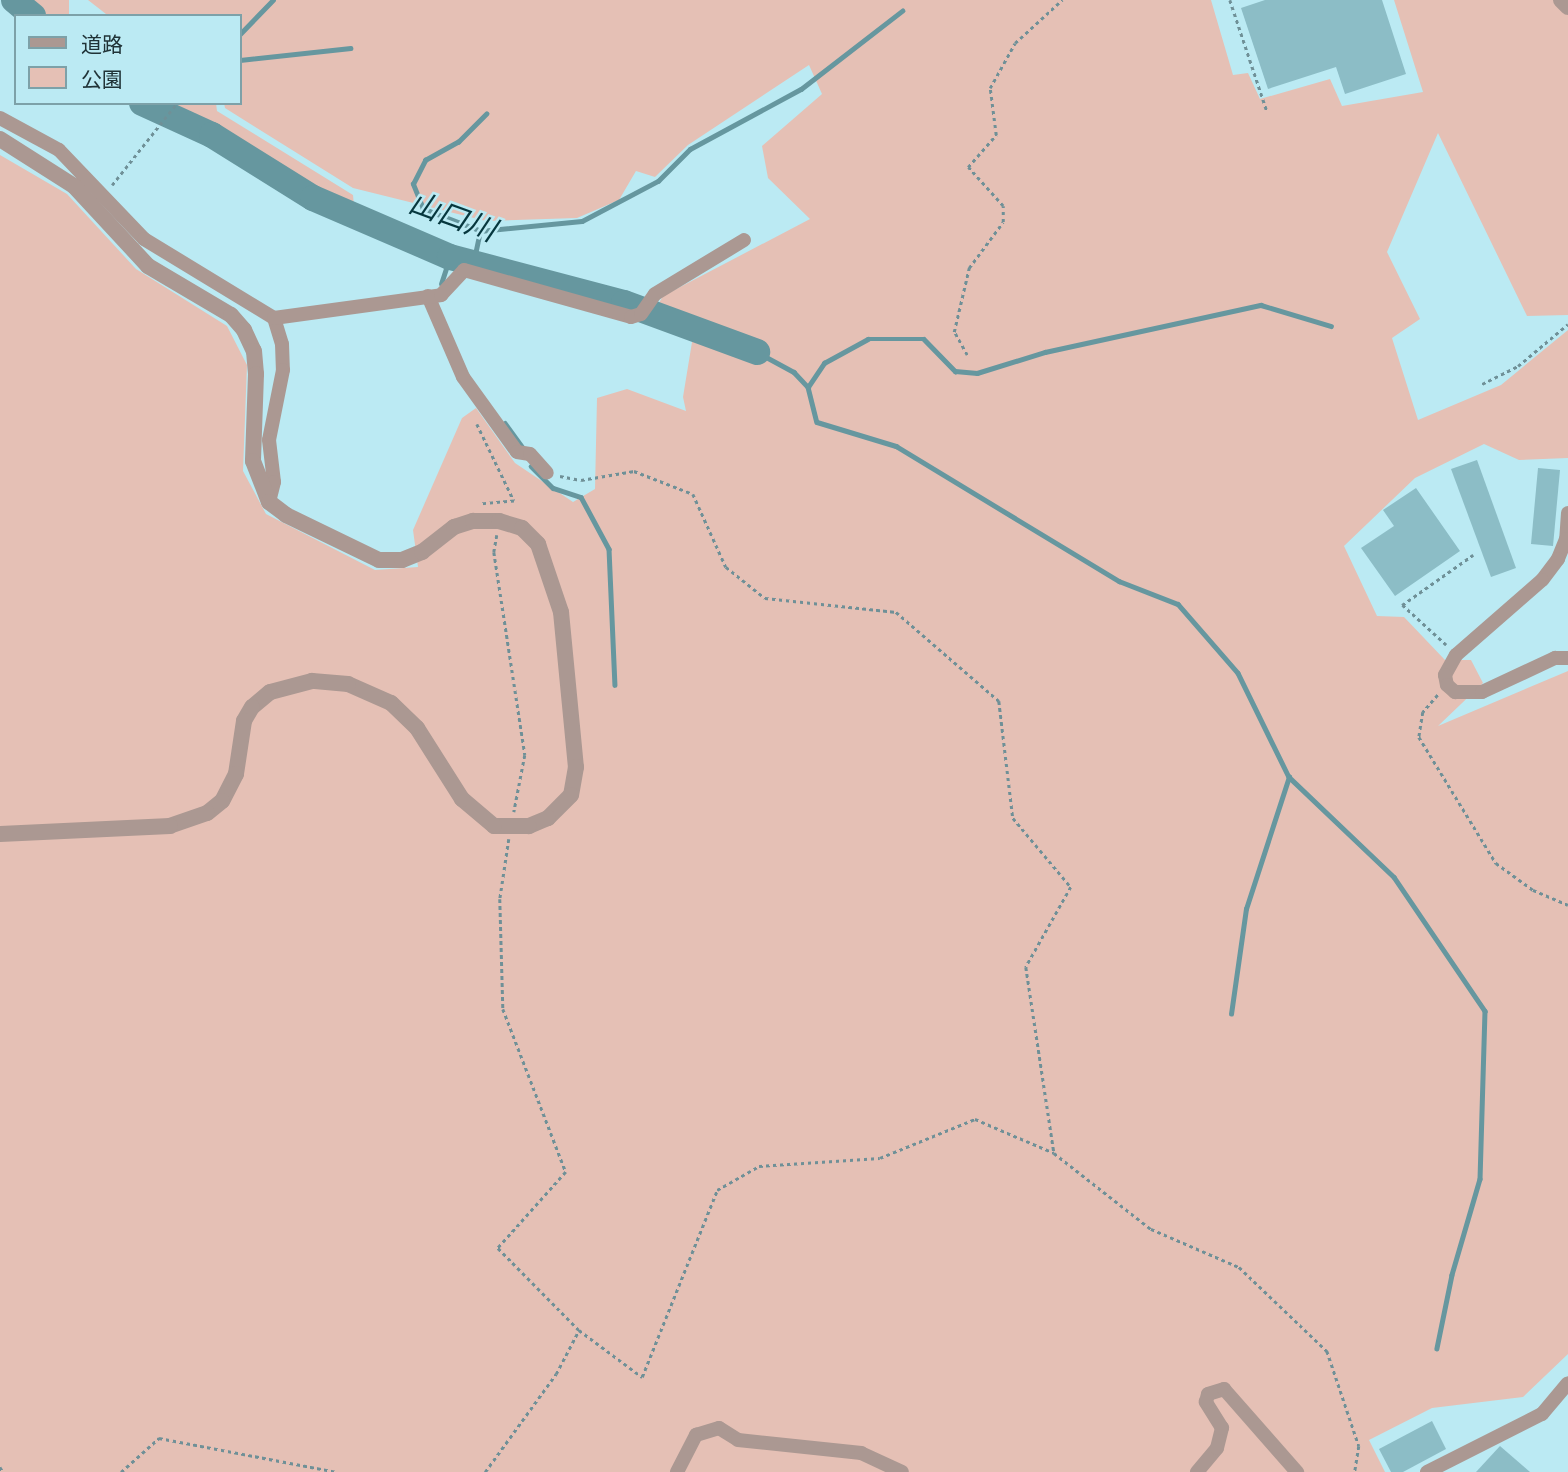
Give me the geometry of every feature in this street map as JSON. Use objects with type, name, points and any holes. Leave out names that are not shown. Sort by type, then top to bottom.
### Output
[{"type":"street","points":[[1561,0],[1568,7]]},
{"type":"street","points":[[0,118],[59,150],[106,193],[144,239],[274,318],[447,293],[456,274],[464,270],[631,317],[744,240]]},
{"type":"street","points":[[0,139],[74,186],[148,266],[231,315],[244,330],[254,351],[256,374],[253,461],[268,502],[286,515],[379,560],[402,560],[422,552],[454,527],[473,521],[499,521],[522,528],[538,544],[550,569],[569,666],[576,767],[571,795],[564,806],[548,818],[511,829],[494,826],[479,817],[417,728],[391,703],[357,687],[327,681],[290,684],[270,692],[252,707],[244,721],[230,789],[214,807],[189,822],[0,834]]},
{"type":"street","points":[[428,296],[463,377],[517,452],[530,454],[547,473]]},
{"type":"street","points":[[268,502],[274,482],[269,440],[283,370],[282,344],[274,318]]},
{"type":"street","points":[[1568,513],[1566,539],[1542,580],[1456,655],[1445,675],[1447,685],[1454,692],[1482,692],[1555,658],[1568,658]]},
{"type":"street","points":[[1427,1472],[1542,1414],[1568,1383]]},
{"type":"street","points":[[1197,1472],[1217,1448],[1222,1428],[1206,1402],[1215,1390],[1232,1395],[1297,1472]]},
{"type":"street","points":[[677,1472],[696,1435],[719,1428],[738,1440],[861,1453],[902,1472]]},
{"type":"path","points":[[967,355],[954,332],[969,268],[1003,222],[1003,206],[968,167],[996,135],[990,89],[1015,43],[1062,0]]},
{"type":"path","points":[[1229,0],[1267,111]]},
{"type":"path","points":[[106,193],[176,105]]},
{"type":"path","points":[[1482,384],[1518,366],[1568,324]]},
{"type":"path","points":[[473,521],[477,505],[514,501],[475,416]]},
{"type":"path","points":[[547,473],[581,480],[634,471],[693,494],[726,567],[765,597],[896,612],[999,701],[1013,818],[1071,887],[1026,967],[1054,1153]]},
{"type":"path","points":[[499,521],[494,552],[525,755],[500,899],[503,1009],[566,1172],[498,1248],[579,1330],[642,1377],[717,1190],[759,1166],[880,1158],[975,1119],[1054,1153],[1151,1228],[1239,1267],[1327,1351],[1359,1446],[1355,1472]]},
{"type":"path","points":[[1456,655],[1402,605],[1474,555]]},
{"type":"path","points":[[1447,685],[1423,712],[1419,737],[1496,863],[1533,890],[1568,905]]},
{"type":"path","points":[[485,1472],[556,1374],[579,1330]]},
{"type":"path","points":[[121,1472],[159,1438],[337,1472]]},
{"type":"path","points":[[0,1467],[3,1472]]},
{"type":"green space","points":[[26,0],[69,0],[69,14],[44,14]]},
{"type":"green space","points":[[88,0],[1211,0],[1233,75],[1248,73],[1260,99],[1330,79],[1342,106],[1423,92],[1394,0],[1568,0],[1568,315],[1527,316],[1438,133],[1387,252],[1420,319],[1392,338],[1418,420],[1501,385],[1568,330],[1568,458],[1519,460],[1484,444],[1415,478],[1344,546],[1377,616],[1404,617],[1445,660],[1471,660],[1483,683],[1438,726],[1568,671],[1568,1354],[1523,1397],[1432,1408],[1369,1440],[1385,1472],[0,1472],[0,155],[67,194],[136,269],[227,326],[247,365],[243,471],[266,514],[375,570],[418,567],[413,530],[462,418],[476,408],[515,463],[573,502],[595,489],[597,398],[627,389],[686,411],[683,397],[693,336],[648,322],[663,296],[810,219],[768,178],[762,146],[822,94],[809,65],[688,145],[655,177],[636,171],[619,200],[577,218],[486,221],[353,188],[225,108],[224,105],[242,105],[242,14],[106,14]]},
{"type":"green space","points":[[166,105],[216,105],[217,111],[353,195],[354,206],[321,193],[223,129]]},
{"type":"building","points":[[1265,0],[1382,0],[1406,74],[1345,94],[1336,67],[1268,89],[1241,8]]},
{"type":"building","points":[[1477,460],[1516,568],[1491,577],[1451,469]]},
{"type":"building","points":[[1538,468],[1560,470],[1553,546],[1531,544]]},
{"type":"building","points":[[1416,488],[1460,551],[1395,596],[1361,548],[1394,526],[1383,510]]},
{"type":"building","points":[[1432,1421],[1446,1449],[1403,1472],[1391,1472],[1379,1449]]},
{"type":"building","points":[[1500,1446],[1530,1472],[1476,1472]]},
{"type":"waterway","name":"山口川","points":[[14,0],[31,14]]},
{"type":"waterway","points":[[242,32],[273,0]]},
{"type":"waterway","points":[[473,264],[480,231],[582,221],[658,181],[690,149],[801,89],[902,11]]},
{"type":"waterway","points":[[242,60],[350,48]]},
{"type":"waterway","name":"山口川","points":[[146,105],[212,135],[313,198],[450,257],[624,303],[757,352]]},
{"type":"waterway","points":[[480,231],[423,209],[413,184],[425,160],[458,142],[486,114]]},
{"type":"waterway","points":[[441,284],[450,257]]},
{"type":"waterway","points":[[808,387],[824,363],[868,339],[924,339],[955,371],[977,373],[1045,352],[1261,305],[1331,326]]},
{"type":"waterway","points":[[757,352],[794,372],[808,387],[817,422],[896,446],[1119,581],[1178,604],[1238,673],[1289,777],[1394,877],[1485,1011],[1480,1179],[1452,1275],[1437,1348]]},
{"type":"waterway","points":[[505,423],[523,448]]},
{"type":"waterway","points":[[531,466],[553,488],[581,497],[609,549],[615,685]]},
{"type":"waterway","points":[[1231,1014],[1246,909],[1289,777]]}]
